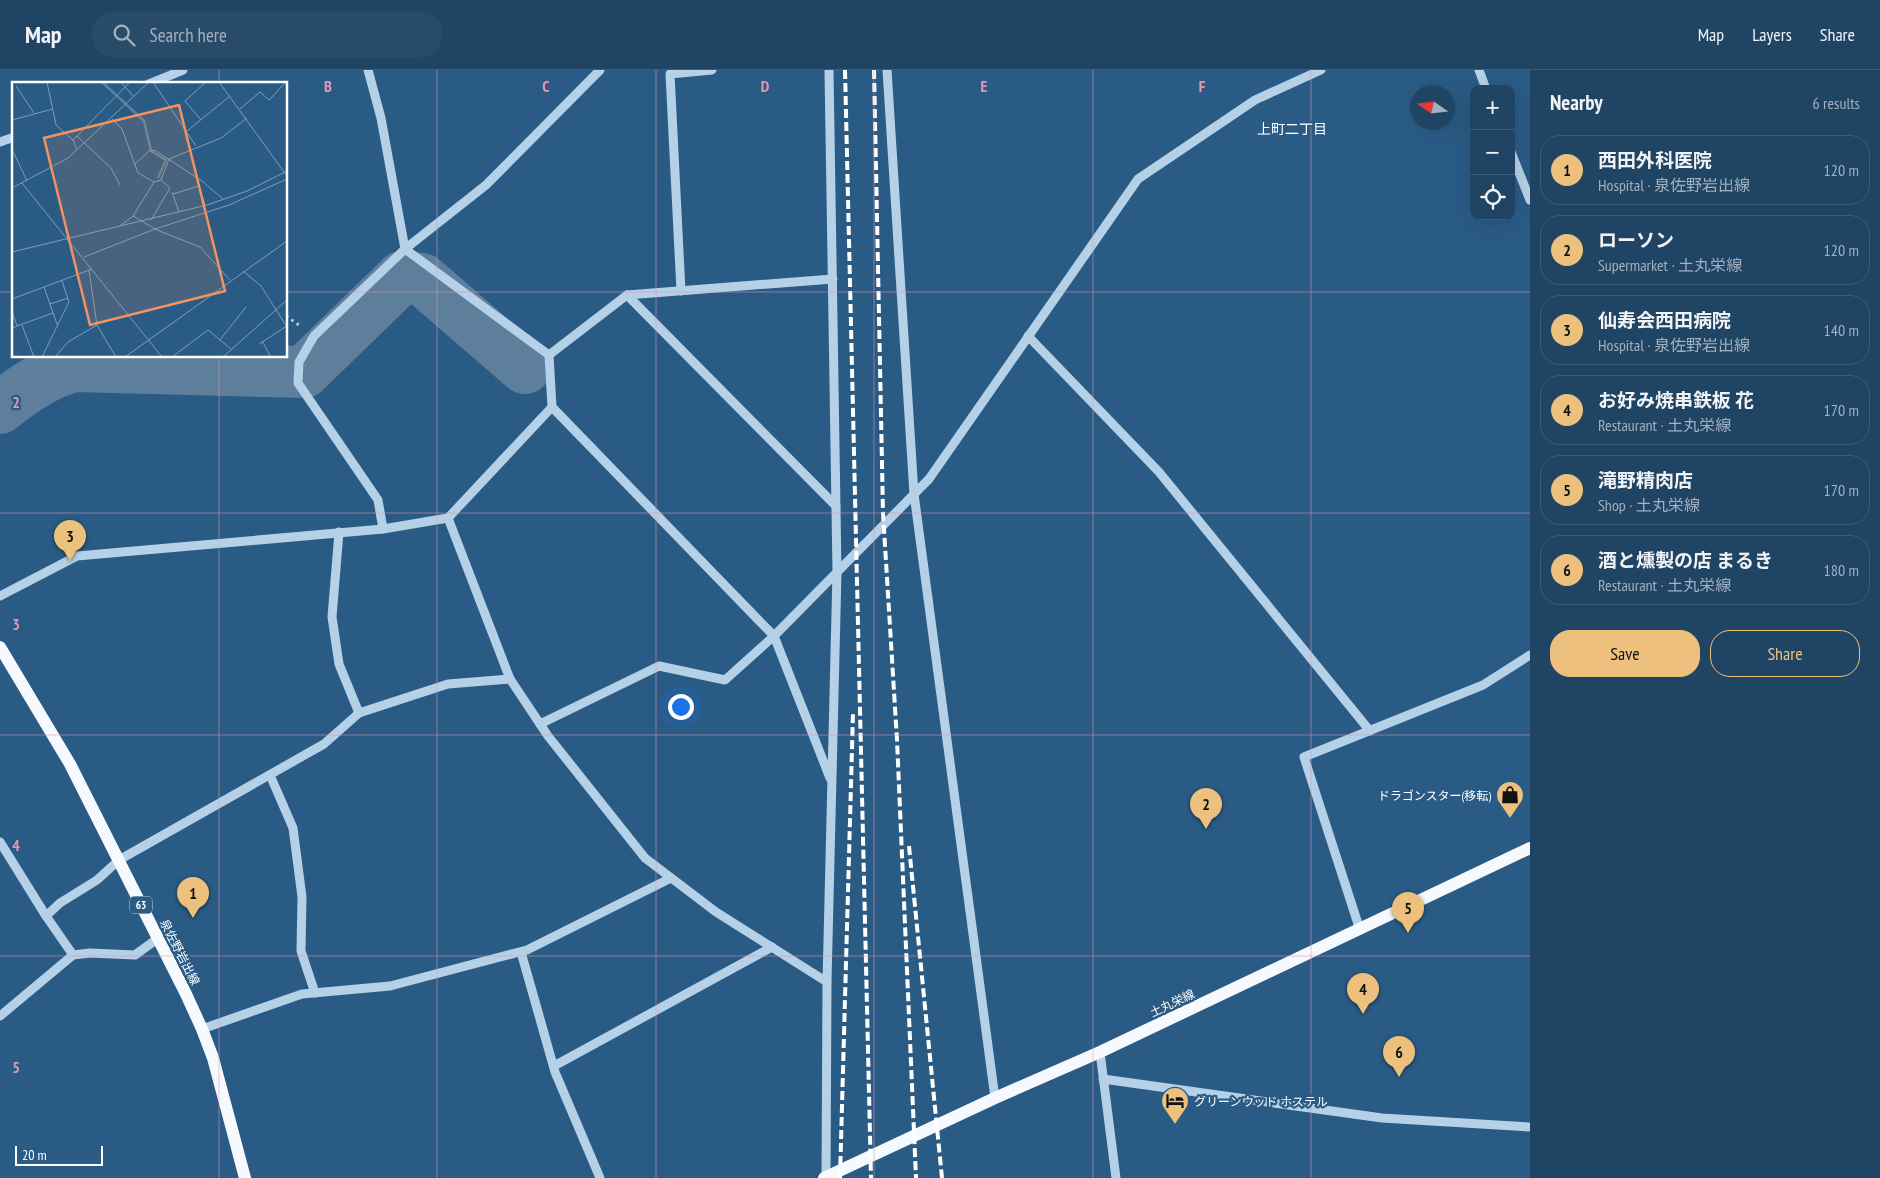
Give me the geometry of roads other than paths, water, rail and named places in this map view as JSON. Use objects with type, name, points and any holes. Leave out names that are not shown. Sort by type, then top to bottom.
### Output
[{"type":"main road","name":"泉佐野岩出線","points":[[0,647],[70,764],[202,1029],[213,1058],[245,1178]]},
{"type":"main road","name":"土丸栄線","points":[[825,1178],[996,1098],[1100,1052],[1530,848]]},
{"type":"street","points":[[153,82],[183,70]]},
{"type":"street","points":[[368,70],[381,118],[405,249],[548,355],[552,407],[774,636],[832,783]]},
{"type":"street","points":[[383,529],[378,500],[298,383],[299,362],[314,336],[405,249],[486,185],[600,70]]},
{"type":"street","points":[[681,291],[668,72],[712,70]]},
{"type":"street","points":[[825,1178],[837,572],[829,70]]},
{"type":"street","points":[[887,70],[914,494],[996,1098]]},
{"type":"street","points":[[540,724],[659,666],[725,680],[774,636],[929,479],[1138,179],[1255,100],[1321,70]]},
{"type":"street","points":[[1478,70],[1484,85]]},
{"type":"street","points":[[0,142],[12,138]]},
{"type":"street","points":[[1515,162],[1530,200]]},
{"type":"street","points":[[548,355],[628,295],[832,279]]},
{"type":"street","points":[[628,295],[836,506]]},
{"type":"street","points":[[1028,336],[1158,472],[1370,730]]},
{"type":"street","points":[[0,596],[77,556],[383,529],[448,518],[552,407]]},
{"type":"street","points":[[448,518],[510,679],[540,724],[645,858],[716,912],[828,982]]},
{"type":"street","points":[[339,532],[332,616],[339,664],[359,713]]},
{"type":"street","points":[[1360,930],[1304,757],[1483,685],[1530,654]]},
{"type":"street","points":[[46,916],[60,903],[97,880],[119,860],[324,744],[359,713],[448,684],[510,679]]},
{"type":"street","points":[[270,775],[293,828],[302,897],[301,951],[315,993]]},
{"type":"street","points":[[0,842],[46,916],[73,954]]},
{"type":"street","points":[[202,1029],[302,994],[390,986],[521,952],[671,878]]},
{"type":"street","points":[[0,1016],[73,954],[135,955],[157,939]]},
{"type":"street","points":[[554,1066],[772,947]]},
{"type":"street","points":[[521,952],[554,1066],[600,1178]]},
{"type":"street","points":[[1100,1052],[1116,1178]]},
{"type":"street","points":[[1103,1079],[1382,1118],[1530,1127]]},
{"type":"waterway","points":[[0,408],[35,383],[54,373],[74,366],[304,372],[402,277],[422,279],[525,368]]},
{"type":"railway","points":[[845,70],[871,1178]]},
{"type":"railway","points":[[874,70],[883,513],[897,740],[916,1178]]},
{"type":"railway","points":[[840,1178],[853,713]]},
{"type":"railway","points":[[909,846],[942,1178]]},
{"type":"place","name":"仙寿会西田病院","points":[[70,561]]},
{"type":"place","name":"ドラゴンスター(移転)","points":[[1510,819]]},
{"type":"place","name":"ローソン","points":[[1206,829]]},
{"type":"place","name":"西田外科医院","points":[[193,918]]},
{"type":"place","name":"滝野精肉店","points":[[1408,933]]},
{"type":"place","name":"お好み焼串鉄板 花","points":[[1363,1014]]},
{"type":"place","name":"酒と燻製の店 まるき","points":[[1399,1077]]},
{"type":"place","name":"グリーンウッド ホステル","points":[[1175,1125]]},
{"type":"district","name":"上町二丁目","points":[[1292,129]]}]
